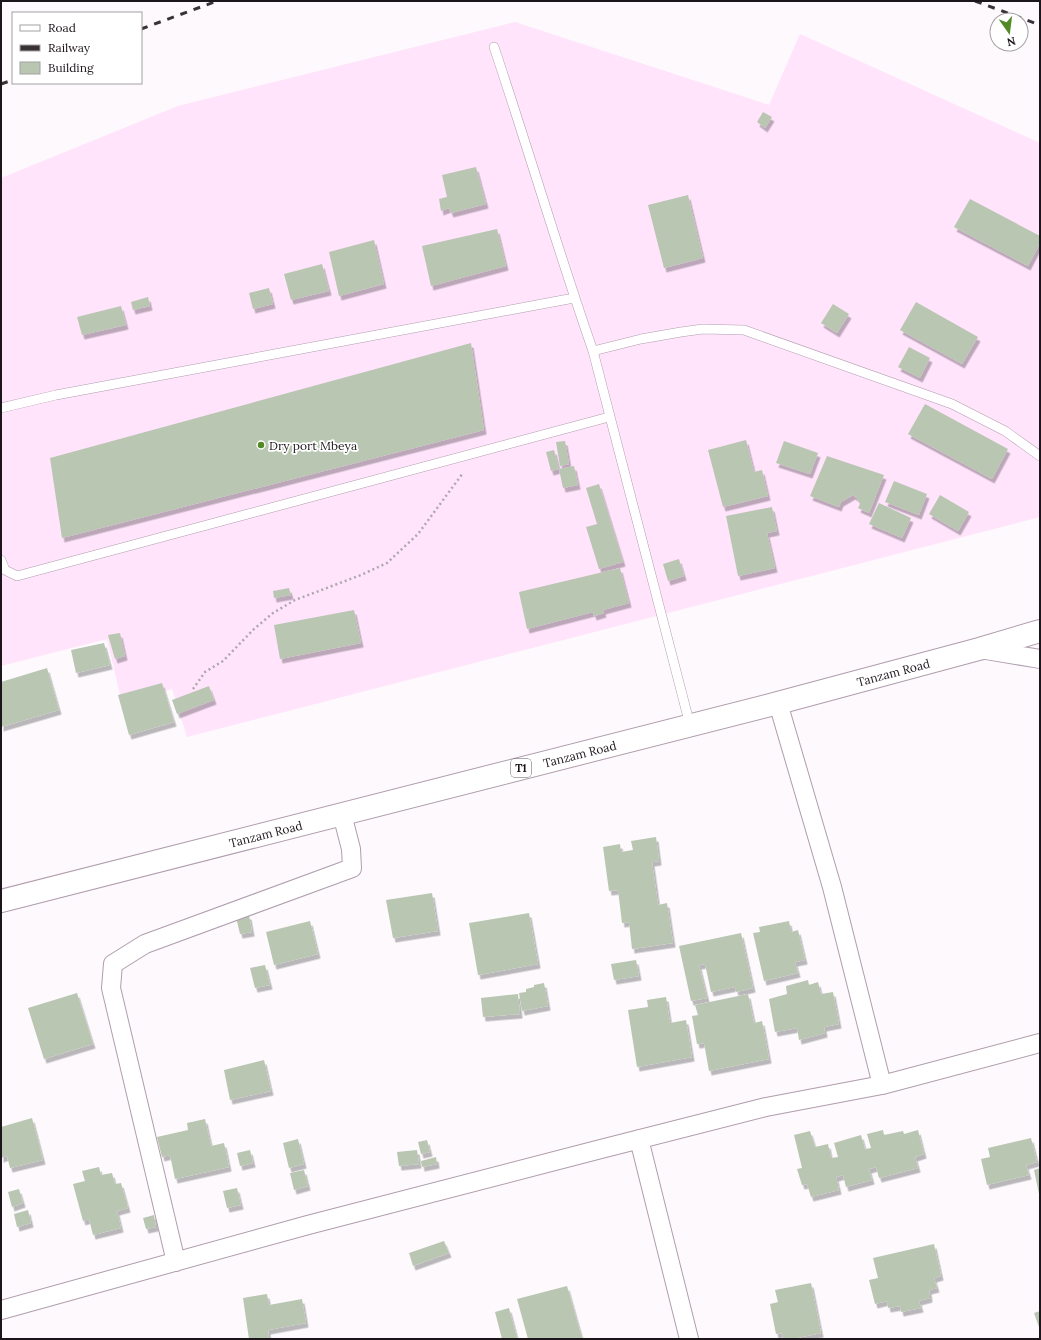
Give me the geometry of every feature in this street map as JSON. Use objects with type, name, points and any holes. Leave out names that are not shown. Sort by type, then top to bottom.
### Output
[{"type":"highway","name":"Tanzam Road","points":[[1,901],[690,726],[979,649],[1040,631]]},
{"type":"street","points":[[979,649],[1040,659]]},
{"type":"street","points":[[778,703],[832,887],[882,1085]]},
{"type":"street","points":[[176,1262],[111,988],[113,964],[145,944],[352,868],[351,849],[342,814]]},
{"type":"street","points":[[1,1310],[324,1221],[639,1139],[766,1108],[882,1085],[1040,1043]]},
{"type":"street","points":[[639,1139],[689,1339]]},
{"type":"lane","points":[[494,47],[526,140],[574,298],[593,351],[690,726]]},
{"type":"lane","points":[[1,408],[56,395],[574,298]]},
{"type":"lane","points":[[593,351],[641,339],[681,332],[703,329],[744,330],[952,404],[1004,431],[1040,456]]},
{"type":"lane","points":[[1,560],[4,570],[17,576],[609,417]]},
{"type":"path","points":[[193,689],[205,672],[222,661],[254,629],[273,613],[295,600],[361,575],[386,563],[418,534],[479,452]]},
{"type":"shaded area","points":[[515,22],[769,105],[800,34],[1040,143],[1040,517],[187,737],[172,689],[122,703],[107,639],[1,666],[1,178],[178,106]]},
{"type":"building","points":[[763,112],[772,117],[765,128],[757,122]]},
{"type":"building","points":[[476,167],[486,204],[451,213],[449,208],[441,211],[439,199],[447,197],[442,175]]},
{"type":"building","points":[[688,195],[703,258],[664,268],[648,205]]},
{"type":"building","points":[[970,199],[1040,236],[1040,243],[1028,266],[954,227]]},
{"type":"building","points":[[497,229],[506,266],[431,286],[422,246]]},
{"type":"building","points":[[374,240],[384,284],[339,296],[329,252]]},
{"type":"building","points":[[322,264],[329,291],[291,300],[284,274]]},
{"type":"building","points":[[269,288],[273,304],[253,309],[249,293]]},
{"type":"building","points":[[148,297],[150,306],[133,310],[131,302]]},
{"type":"building","points":[[916,302],[978,337],[962,364],[900,330]]},
{"type":"building","points":[[833,304],[849,314],[837,333],[821,323]]},
{"type":"building","points":[[121,306],[126,325],[82,335],[77,317]]},
{"type":"building","name":"Dry port Mbeya","points":[[471,343],[484,430],[62,538],[50,458]]},
{"type":"building","points":[[909,347],[930,358],[920,378],[898,367]]},
{"type":"building","points":[[925,404],[1008,449],[992,479],[908,434]]},
{"type":"building","points":[[746,440],[754,472],[762,470],[768,496],[723,507],[708,450]]},
{"type":"building","points":[[565,441],[569,464],[560,466],[556,442]]},
{"type":"building","points":[[784,441],[818,453],[810,474],[776,463]]},
{"type":"building","points":[[554,450],[559,469],[551,471],[546,452]]},
{"type":"building","points":[[827,456],[884,475],[869,513],[858,508],[860,504],[857,498],[853,495],[841,502],[839,507],[810,496]]},
{"type":"building","points":[[574,466],[578,485],[563,488],[559,469]]},
{"type":"building","points":[[894,481],[927,494],[919,515],[885,502]]},
{"type":"building","points":[[599,484],[623,562],[599,569],[586,527],[597,524],[586,488]]},
{"type":"building","points":[[940,495],[969,512],[958,531],[929,514]]},
{"type":"building","points":[[879,503],[911,518],[902,538],[869,524]]},
{"type":"building","points":[[772,507],[777,531],[767,533],[775,568],[738,576],[726,516]]},
{"type":"building","points":[[679,559],[684,576],[668,581],[663,564]]},
{"type":"building","points":[[620,568],[629,603],[603,610],[604,613],[594,616],[593,612],[527,629],[519,592]]},
{"type":"building","points":[[289,588],[291,595],[274,598],[273,591]]},
{"type":"building","points":[[354,610],[361,643],[280,659],[274,625]]},
{"type":"building","points":[[120,633],[125,656],[115,659],[108,635]]},
{"type":"building","points":[[104,643],[110,665],[76,673],[71,650]]},
{"type":"building","points":[[47,668],[59,710],[1,727],[1,682]]},
{"type":"building","points":[[162,683],[174,722],[129,735],[118,695]]},
{"type":"building","points":[[209,686],[214,700],[177,714],[172,700]]},
{"type":"building","points":[[656,837],[659,861],[652,862],[658,905],[667,903],[673,943],[632,949],[629,922],[622,923],[618,890],[609,891],[603,847],[620,844],[621,852],[633,850],[631,841]]},
{"type":"building","points":[[432,893],[438,931],[393,938],[386,900]]},
{"type":"building","points":[[529,913],[538,964],[478,975],[469,923]]},
{"type":"building","points":[[249,915],[252,932],[240,934],[236,917]]},
{"type":"building","points":[[310,921],[318,954],[274,965],[266,932]]},
{"type":"building","points":[[789,921],[791,932],[798,930],[805,960],[795,962],[798,973],[764,981],[753,933],[760,932],[759,927]]},
{"type":"building","points":[[741,933],[753,988],[736,992],[735,987],[711,992],[705,964],[699,965],[707,998],[691,1001],[679,946]]},
{"type":"building","points":[[636,960],[639,976],[614,980],[611,964]]},
{"type":"building","points":[[265,965],[270,985],[255,988],[250,968]]},
{"type":"building","points":[[808,980],[809,985],[818,982],[821,994],[833,992],[839,1024],[824,1027],[825,1033],[799,1040],[797,1028],[775,1032],[769,999],[787,994],[786,986]]},
{"type":"building","points":[[544,983],[548,1006],[522,1011],[519,993],[526,992],[526,989],[534,987],[534,985]]},
{"type":"building","points":[[77,993],[93,1044],[44,1059],[28,1008]]},
{"type":"building","points":[[518,994],[520,1014],[483,1017],[481,998]]},
{"type":"building","points":[[748,994],[754,1023],[762,1021],[769,1059],[709,1071],[704,1043],[697,1044],[692,1016],[698,1015],[695,1005]]},
{"type":"building","points":[[666,997],[670,1023],[686,1020],[692,1057],[637,1067],[628,1010],[648,1007],[647,1000]]},
{"type":"building","points":[[264,1060],[271,1091],[230,1100],[224,1070]]},
{"type":"building","points":[[32,1118],[43,1160],[10,1168],[7,1156],[1,1158],[1,1127]]},
{"type":"building","points":[[205,1119],[211,1146],[224,1143],[229,1167],[175,1179],[170,1155],[162,1157],[157,1137],[188,1130],[187,1123]]},
{"type":"building","points":[[883,1130],[884,1135],[903,1131],[904,1134],[918,1130],[924,1154],[915,1157],[918,1168],[879,1178],[876,1167],[869,1169],[872,1180],[846,1187],[843,1175],[836,1177],[839,1190],[811,1197],[807,1184],[802,1185],[797,1169],[802,1168],[794,1135],[810,1131],[815,1147],[828,1144],[831,1158],[838,1157],[834,1143],[861,1135],[865,1149],[871,1148],[867,1134]]},
{"type":"building","points":[[1031,1138],[1037,1162],[1026,1165],[1029,1175],[987,1185],[981,1159],[990,1157],[988,1148]]},
{"type":"building","points":[[298,1139],[304,1164],[289,1168],[283,1143]]},
{"type":"building","points":[[427,1140],[430,1152],[421,1154],[418,1142]]},
{"type":"building","points":[[250,1150],[253,1163],[240,1166],[237,1153]]},
{"type":"building","points":[[417,1150],[419,1164],[399,1166],[397,1152]]},
{"type":"building","points":[[436,1157],[437,1164],[422,1167],[421,1161]]},
{"type":"building","points":[[99,1167],[101,1175],[112,1173],[115,1184],[121,1183],[128,1208],[117,1211],[121,1228],[93,1235],[89,1219],[83,1221],[73,1184],[85,1181],[82,1171]]},
{"type":"building","points":[[1040,1168],[1040,1194],[1039,1194],[1034,1170]]},
{"type":"building","points":[[304,1170],[308,1186],[294,1190],[290,1173]]},
{"type":"building","points":[[237,1188],[241,1205],[227,1208],[223,1191]]},
{"type":"building","points":[[19,1189],[23,1203],[12,1207],[8,1192]]},
{"type":"building","points":[[28,1210],[31,1223],[17,1227],[14,1214]]},
{"type":"building","points":[[154,1215],[156,1227],[146,1229],[143,1218]]},
{"type":"building","points":[[444,1241],[449,1253],[413,1266],[409,1253]]},
{"type":"building","points":[[934,1244],[941,1276],[934,1278],[937,1288],[929,1290],[930,1298],[919,1301],[921,1308],[901,1312],[900,1306],[888,1308],[887,1301],[875,1304],[869,1280],[878,1278],[873,1258]]},
{"type":"building","points":[[811,1283],[821,1333],[792,1339],[783,1339],[782,1333],[776,1334],[770,1304],[778,1302],[775,1290]]},
{"type":"building","points":[[567,1286],[582,1339],[528,1339],[517,1299]]},
{"type":"building","points":[[267,1294],[269,1305],[302,1299],[306,1323],[268,1330],[269,1339],[249,1339],[243,1298]]},
{"type":"building","points":[[509,1308],[517,1339],[502,1339],[495,1312]]},
{"type":"building","points":[[1040,1311],[1040,1330],[1034,1313]]},
{"type":"railway","points":[[142,29],[217,1]]},
{"type":"railway","points":[[975,1],[1040,25]]},
{"type":"railway","points":[[1,84],[12,80]]},
{"type":"place","name":"Dry port Mbeya","points":[[261,445]]}]
